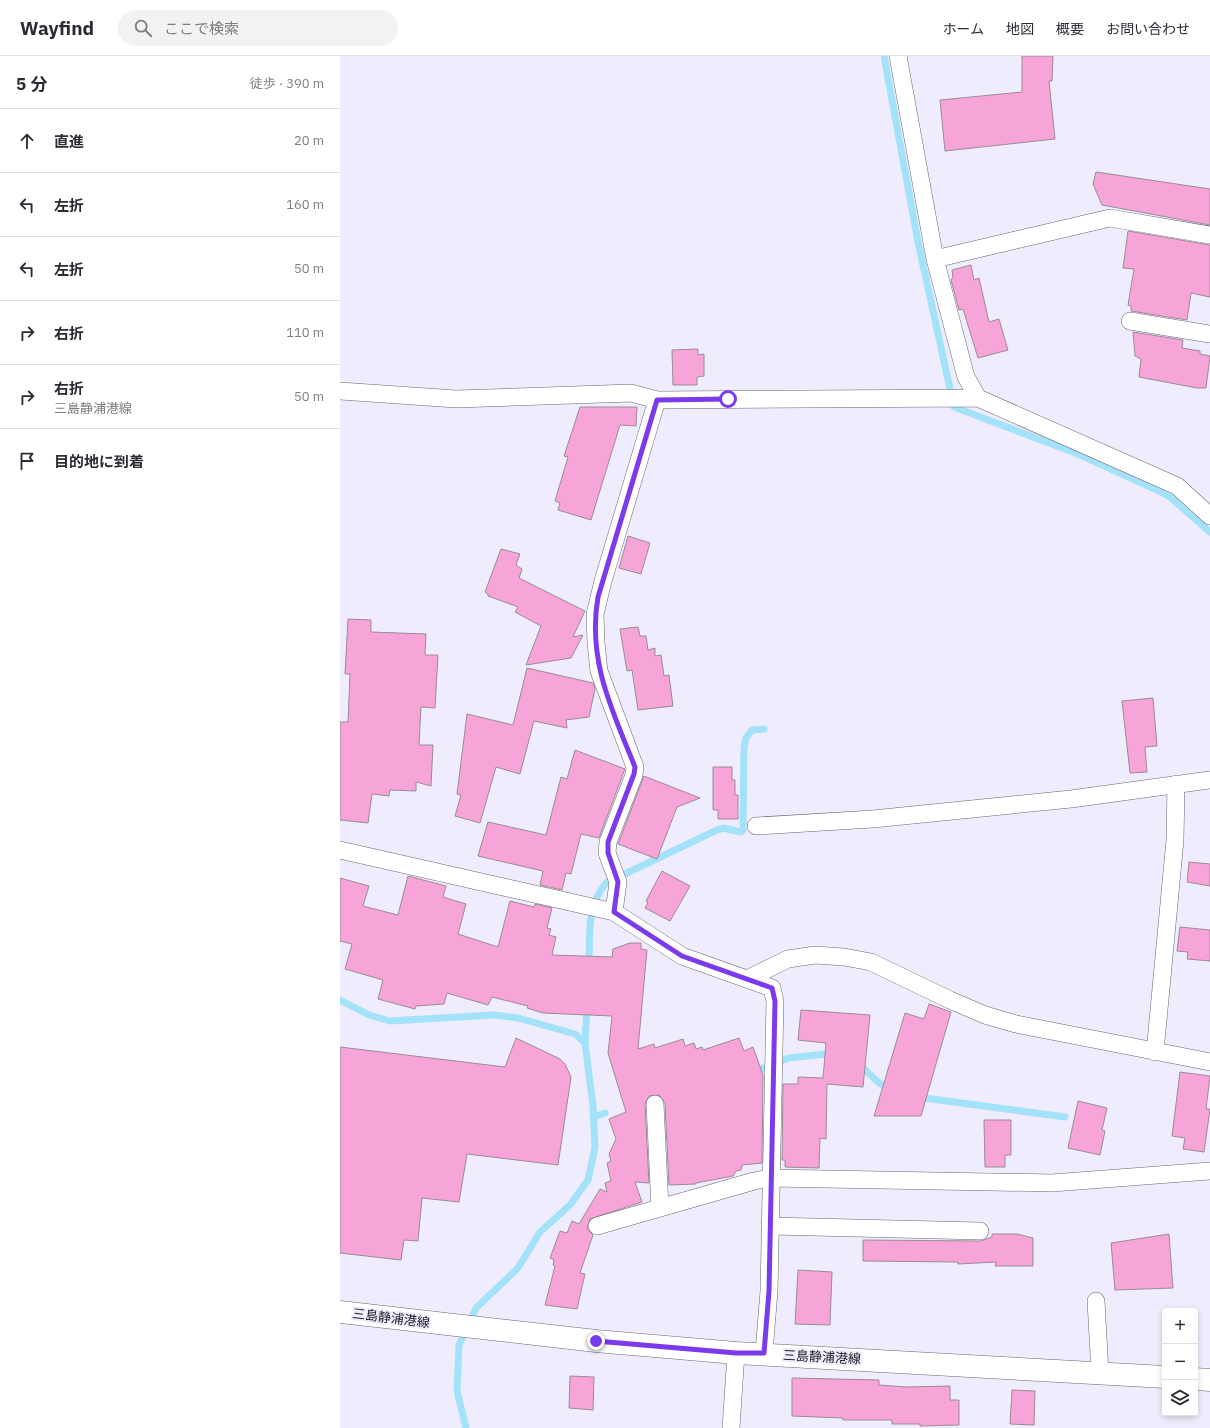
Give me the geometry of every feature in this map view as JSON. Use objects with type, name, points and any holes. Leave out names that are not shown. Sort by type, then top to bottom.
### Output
[{"type":"main road","name":"三島静浦港線","points":[[340,1312],[479,1329],[736,1353],[764,1353],[1162,1378]]},
{"type":"main road","points":[[1198,1379],[1210,1380]]},
{"type":"street","points":[[898,56],[935,259],[966,377],[978,398]]},
{"type":"street","points":[[935,259],[1110,218],[1210,235]]},
{"type":"street","points":[[1130,322],[1210,334]]},
{"type":"street","points":[[340,391],[456,399],[631,393],[657,400],[978,398],[1177,486],[1210,516]]},
{"type":"street","points":[[614,912],[618,882],[608,853],[608,842],[634,774],[635,767],[599,670],[595,614],[657,400]]},
{"type":"street","points":[[756,826],[873,819],[1071,799],[1210,780]]},
{"type":"street","points":[[1155,1052],[1175,840],[1176,784]]},
{"type":"street","points":[[340,850],[614,912],[682,956],[772,988],[775,1001],[771,1226],[769,1291],[764,1353]]},
{"type":"street","points":[[747,979],[788,959],[815,955],[844,957],[871,962],[919,986],[985,1014],[1016,1024],[1210,1062]]},
{"type":"street","points":[[655,1104],[660,1208]]},
{"type":"street","points":[[596,1226],[754,1181],[771,1178],[1052,1183],[1210,1171]]},
{"type":"street","points":[[771,1226],[980,1231]]},
{"type":"street","points":[[1096,1301],[1100,1374]]},
{"type":"street","points":[[731,1428],[736,1353]]},
{"type":"building","points":[[1022,56],[1053,56],[1052,81],[1049,81],[1055,139],[945,151],[940,100],[1022,92]]},
{"type":"building","points":[[1096,172],[1210,189],[1210,225],[1102,205],[1093,184]]},
{"type":"building","points":[[1128,231],[1210,245],[1210,297],[1191,293],[1187,320],[1131,311],[1131,306],[1128,305],[1134,269],[1123,268]]},
{"type":"building","points":[[971,265],[974,280],[979,278],[989,322],[999,319],[1008,350],[978,358],[963,309],[959,310],[951,280],[953,277],[952,270]]},
{"type":"building","points":[[1133,332],[1183,340],[1182,348],[1200,351],[1200,354],[1210,356],[1206,388],[1197,388],[1139,377],[1141,359],[1135,356]]},
{"type":"building","points":[[698,349],[698,355],[704,354],[704,376],[697,377],[697,385],[673,385],[672,350]]},
{"type":"building","points":[[580,407],[637,407],[636,426],[620,425],[591,520],[558,510],[560,503],[555,501],[568,457],[564,456]]},
{"type":"building","points":[[628,536],[650,543],[641,574],[619,568]]},
{"type":"building","points":[[501,549],[520,554],[516,565],[522,569],[519,578],[585,611],[573,637],[583,635],[571,658],[526,665],[541,626],[515,612],[518,607],[488,596],[485,592]]},
{"type":"building","points":[[348,619],[371,620],[371,632],[426,634],[425,655],[438,655],[435,708],[421,707],[419,745],[433,745],[431,786],[416,782],[416,791],[390,790],[389,796],[372,794],[368,823],[340,820],[340,722],[348,722],[350,674],[345,674]]},
{"type":"building","points":[[638,627],[640,636],[646,636],[648,650],[655,648],[655,656],[661,655],[664,676],[669,675],[673,706],[638,710],[632,670],[627,671],[620,629]]},
{"type":"building","points":[[527,668],[593,683],[595,689],[589,717],[566,720],[567,728],[534,721],[520,774],[496,767],[480,823],[455,816],[461,795],[457,794],[467,714],[513,725]]},
{"type":"building","points":[[1153,698],[1157,746],[1145,747],[1147,772],[1130,773],[1122,701]]},
{"type":"building","points":[[575,750],[625,769],[599,838],[581,834],[571,874],[566,873],[562,890],[540,885],[543,871],[478,856],[488,822],[546,835],[561,777],[567,779]]},
{"type":"building","points":[[713,767],[732,767],[732,780],[735,780],[735,795],[738,795],[738,819],[718,819],[718,810],[713,810]]},
{"type":"building","points":[[644,776],[700,798],[677,807],[657,859],[618,844]]},
{"type":"building","points":[[1189,862],[1210,864],[1210,886],[1187,882]]},
{"type":"building","points":[[662,871],[690,886],[670,921],[645,908],[648,902],[646,901]]},
{"type":"building","points":[[408,876],[446,886],[443,897],[466,904],[458,934],[498,947],[510,901],[534,907],[535,904],[552,908],[547,928],[551,929],[549,935],[556,937],[552,955],[612,957],[613,949],[630,943],[641,943],[641,949],[647,950],[638,1049],[654,1044],[655,1048],[683,1039],[685,1046],[694,1043],[696,1049],[702,1047],[703,1050],[739,1038],[744,1051],[753,1047],[763,1075],[762,1163],[742,1165],[741,1170],[736,1171],[733,1176],[696,1184],[669,1185],[665,1103],[659,1095],[649,1096],[645,1104],[649,1183],[635,1182],[642,1202],[590,1219],[587,1228],[593,1235],[580,1273],[585,1274],[577,1309],[545,1305],[555,1266],[553,1265],[554,1260],[550,1258],[560,1231],[567,1233],[572,1221],[579,1224],[600,1189],[607,1192],[605,1183],[611,1181],[607,1163],[611,1161],[609,1154],[616,1139],[609,1119],[626,1112],[608,1053],[612,1016],[543,1013],[527,1008],[528,1006],[492,997],[488,1005],[447,993],[444,1004],[416,1006],[415,1009],[378,999],[383,980],[345,969],[352,944],[340,941],[340,878],[369,886],[363,906],[398,915]]},
{"type":"building","points":[[1180,927],[1210,930],[1210,961],[1187,959],[1188,952],[1177,951]]},
{"type":"building","points":[[929,1004],[951,1012],[921,1116],[874,1116],[905,1013],[924,1019]]},
{"type":"building","points":[[801,1010],[870,1015],[863,1087],[827,1084],[826,1139],[820,1138],[819,1168],[785,1167],[785,1160],[782,1160],[783,1084],[798,1084],[798,1077],[823,1078],[826,1043],[798,1040]]},
{"type":"building","points":[[516,1038],[560,1059],[565,1064],[571,1077],[558,1165],[467,1154],[459,1202],[422,1198],[418,1241],[404,1240],[401,1260],[340,1253],[340,1047],[505,1067]]},
{"type":"building","points":[[1180,1072],[1210,1076],[1206,1109],[1210,1109],[1204,1152],[1183,1149],[1185,1138],[1172,1136]]},
{"type":"building","points":[[1078,1101],[1107,1108],[1102,1130],[1105,1131],[1100,1155],[1068,1148]]},
{"type":"building","points":[[984,1120],[1011,1120],[1011,1155],[1005,1155],[1005,1167],[985,1167]]},
{"type":"building","points":[[992,1234],[1017,1234],[1033,1238],[1033,1266],[995,1266],[996,1262],[958,1264],[958,1262],[863,1261],[863,1240],[980,1241],[992,1237]]},
{"type":"building","points":[[1169,1234],[1173,1288],[1115,1290],[1111,1243]]},
{"type":"building","points":[[798,1270],[832,1272],[830,1325],[795,1324]]},
{"type":"building","points":[[570,1376],[594,1377],[593,1410],[569,1408]]},
{"type":"building","points":[[792,1378],[879,1380],[879,1385],[906,1387],[950,1386],[950,1400],[959,1400],[959,1425],[920,1426],[920,1424],[892,1424],[892,1420],[843,1420],[843,1418],[792,1416]]},
{"type":"building","points":[[1012,1390],[1035,1391],[1034,1425],[1010,1424]]},
{"type":"waterway","points":[[884,56],[918,242],[954,407],[1078,454],[1157,490],[1170,497],[1210,532]]},
{"type":"waterway","points":[[589,965],[590,922],[592,912],[595,902],[606,883],[717,830],[723,828],[741,832],[743,830],[744,747],[746,738],[752,730],[764,729]]},
{"type":"waterway","points":[[340,1000],[369,1015],[390,1021],[493,1015],[518,1018],[575,1034],[585,1043],[593,1106],[595,1147],[588,1180],[570,1205],[540,1232],[518,1268],[476,1308],[459,1345],[457,1391],[466,1428]]},
{"type":"waterway","points":[[585,1043],[587,1006]]},
{"type":"waterway","points":[[753,1072],[789,1058],[834,1053]]},
{"type":"waterway","points":[[858,1063],[879,1083],[891,1090]]},
{"type":"waterway","points":[[917,1097],[1065,1117]]},
{"type":"waterway","points":[[593,1117],[605,1113]]},
{"type":"route","points":[[596,1341],[736,1353],[764,1353],[769,1291],[771,1237],[775,1001],[772,988],[682,956],[614,912],[618,892],[618,882],[608,853],[608,842],[634,774],[635,767],[611,706],[599,670],[596,643],[595,614],[598,597],[657,400],[728,399]]}]
